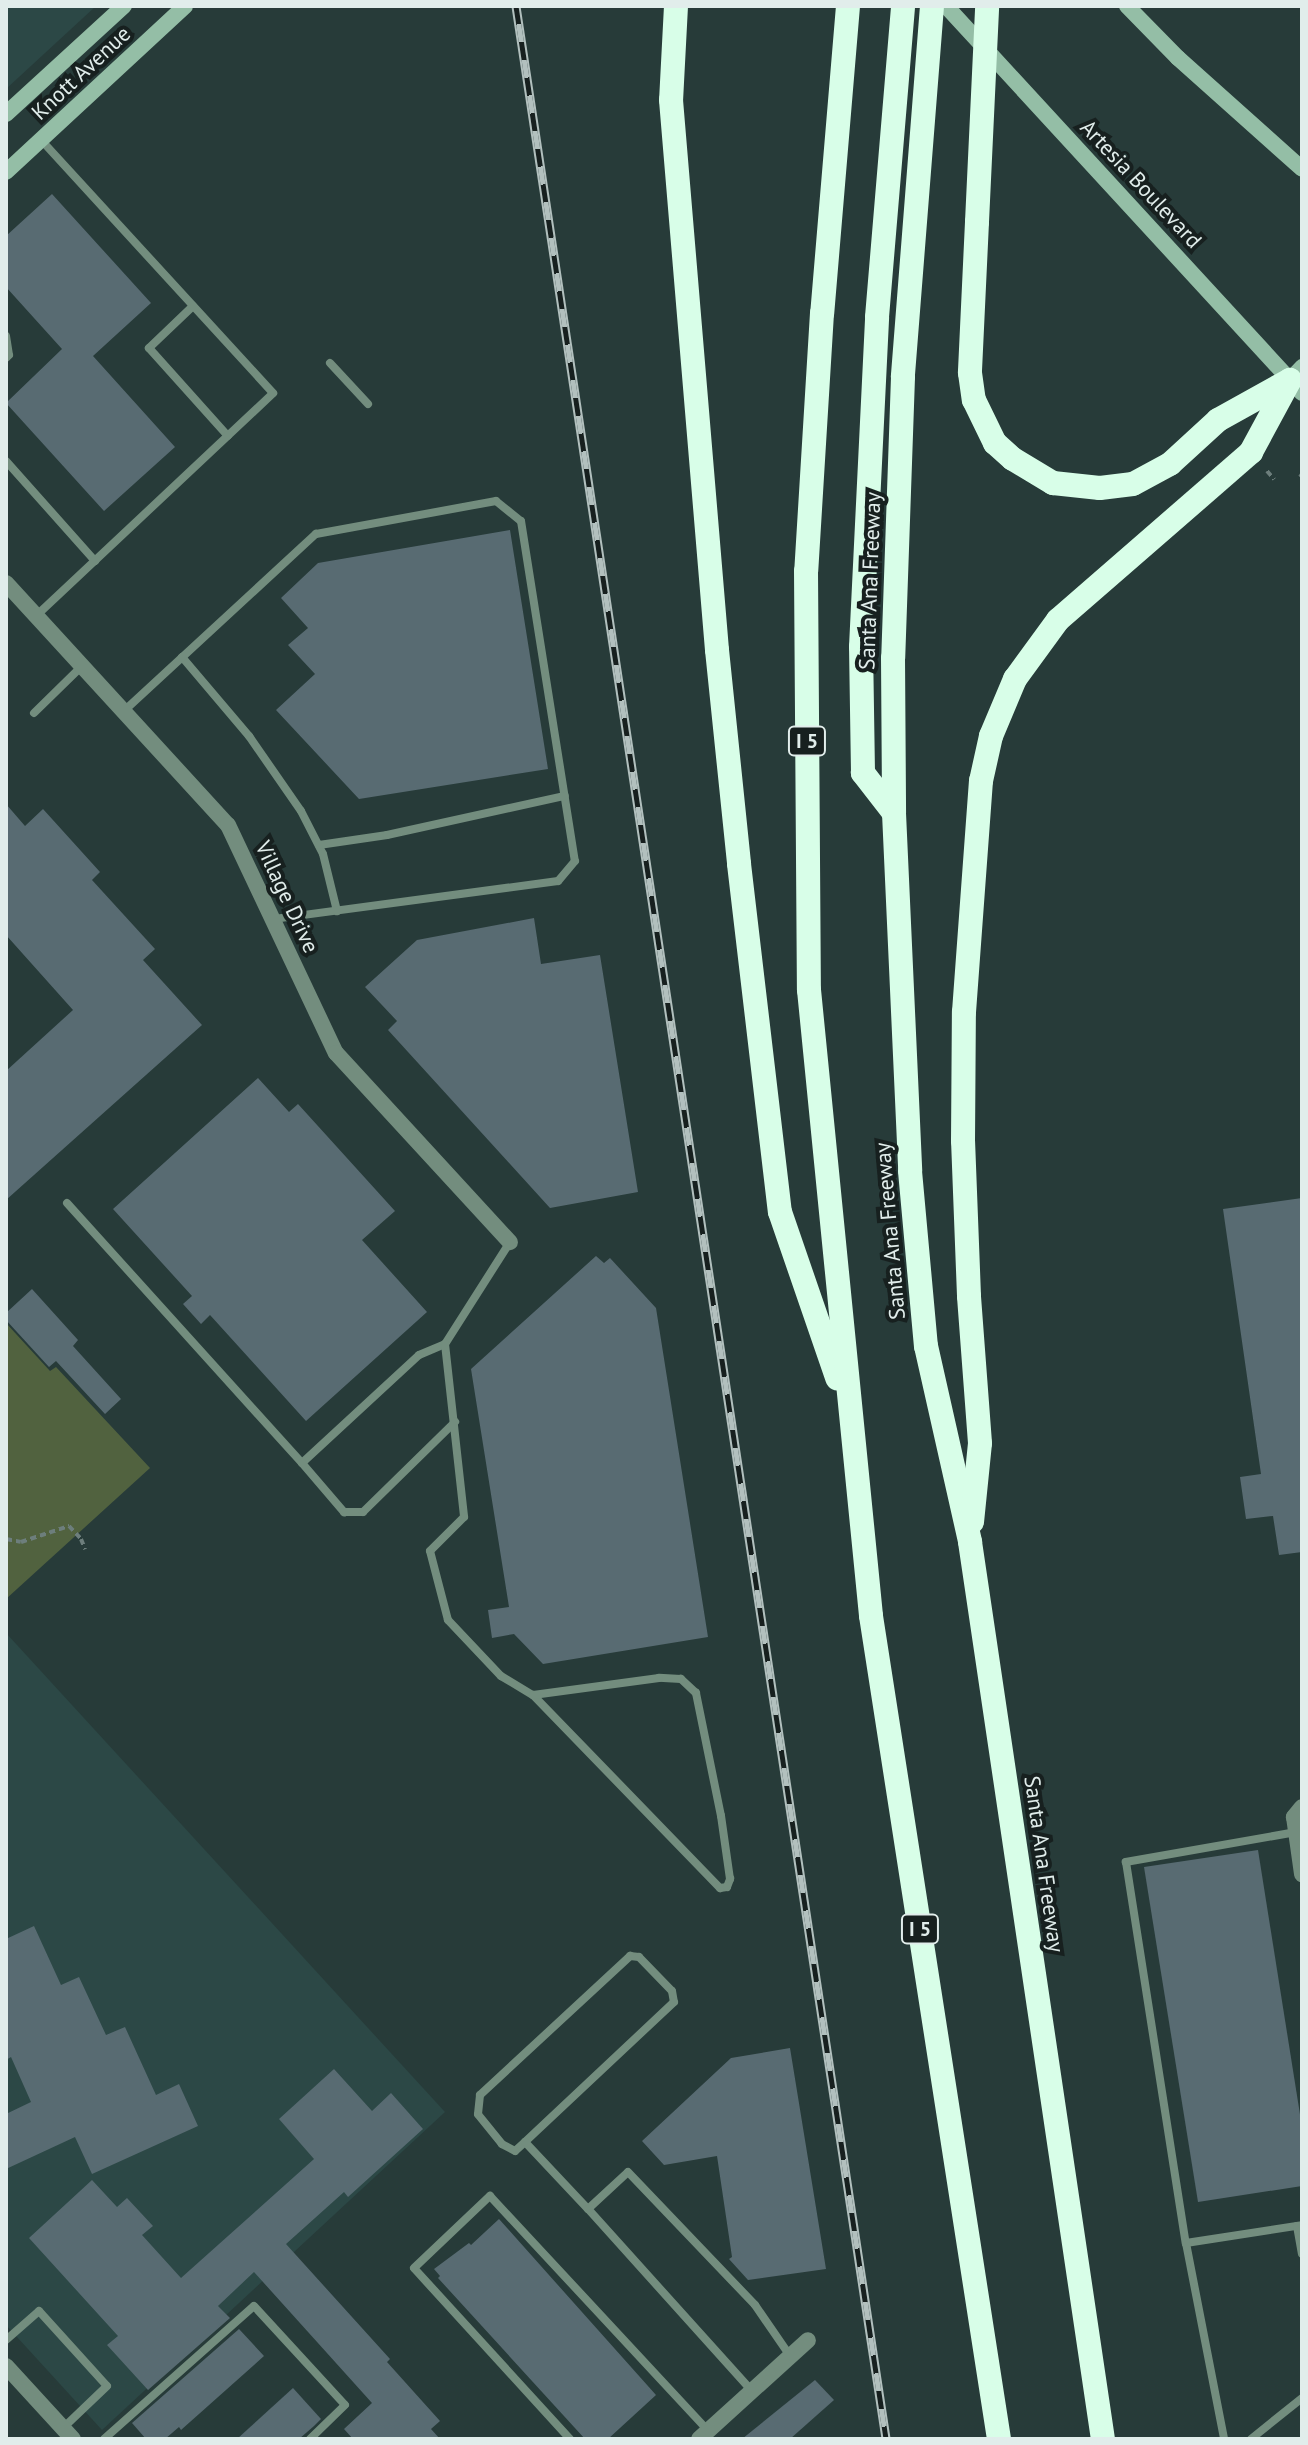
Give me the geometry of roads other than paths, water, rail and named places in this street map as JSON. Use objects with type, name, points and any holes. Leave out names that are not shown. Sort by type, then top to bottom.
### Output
[{"type":"highway","points":[[676,6],[671,100],[715,636],[780,1212],[850,1418]]},
{"type":"highway","name":"I 5","points":[[848,6],[806,571],[809,990],[871,1616],[999,2439]]},
{"type":"highway","points":[[894,813],[863,773],[861,647],[876,333],[903,6]]},
{"type":"highway","name":"Santa Ana Freeway","points":[[932,6],[903,377],[893,658],[894,813],[910,1171],[926,1346],[970,1542],[1103,2439]]},
{"type":"highway","points":[[987,6],[970,373],[974,400],[995,443],[1013,459],[1053,483],[1100,488],[1133,484],[1170,464],[1218,420],[1298,380]]},
{"type":"highway","points":[[970,1542],[980,1443],[968,1280],[963,1141],[964,1012],[978,808],[991,736],[1015,679],[1058,620],[1251,452],[1298,380]]},
{"type":"highway","points":[[1090,2352],[1115,2439]]},
{"type":"main road","name":"Knott Avenue","points":[[6,114],[124,6]]},
{"type":"main road","name":"Knott Avenue","points":[[6,172],[185,6]]},
{"type":"main road","name":"Artesia Boulevard","points":[[946,6],[1298,380]]},
{"type":"main road","points":[[1127,6],[1178,58],[1302,169]]},
{"type":"street","name":"Village Drive","points":[[6,583],[228,825],[336,1053],[510,1242]]},
{"type":"street","points":[[1302,1807],[1294,1817],[1302,1874]]},
{"type":"street","points":[[703,2435],[808,2340]]},
{"type":"street","points":[[6,2366],[68,2433]]},
{"type":"lane","points":[[37,615],[273,393],[41,140]]},
{"type":"lane","points":[[193,306],[149,348],[228,436]]},
{"type":"lane","points":[[6,336],[9,355],[6,358]]},
{"type":"lane","points":[[330,363],[368,404]]},
{"type":"lane","points":[[6,461],[95,561]]},
{"type":"lane","points":[[125,710],[316,534],[496,501],[521,521],[575,861],[558,881],[273,919]]},
{"type":"lane","points":[[182,657],[249,736],[301,811],[319,845],[337,911]]},
{"type":"lane","points":[[34,713],[83,664]]},
{"type":"lane","points":[[319,845],[401,833],[565,796]]},
{"type":"lane","points":[[67,1203],[344,1512],[363,1512],[455,1422]]},
{"type":"lane","points":[[302,1463],[419,1355],[445,1344],[510,1242]]},
{"type":"lane","points":[[445,1344],[464,1517],[430,1551],[448,1620],[501,1676],[533,1695],[720,1888],[727,1887],[730,1879],[721,1816],[696,1693],[681,1679],[659,1678],[533,1695]]},
{"type":"lane","points":[[1224,2439],[1186,2243],[1126,1862],[1296,1832]]},
{"type":"lane","points":[[630,1956],[639,1957],[672,1991],[674,2002],[525,2142],[515,2151],[502,2144],[478,2114],[480,2095],[630,1956]]},
{"type":"lane","points":[[525,2142],[752,2391]]},
{"type":"lane","points":[[588,2209],[628,2172],[755,2305],[791,2356]]},
{"type":"lane","points":[[570,2439],[414,2268],[490,2196],[703,2435]]},
{"type":"lane","points":[[1186,2243],[1300,2226],[1302,2254]]},
{"type":"lane","points":[[104,2439],[254,2306],[345,2405],[310,2439]]},
{"type":"lane","points":[[6,2340],[39,2311],[107,2386],[68,2433]]},
{"type":"lane","points":[[1251,2439],[1302,2398]]},
{"type":"railway","points":[[516,6],[886,2439]]}]
